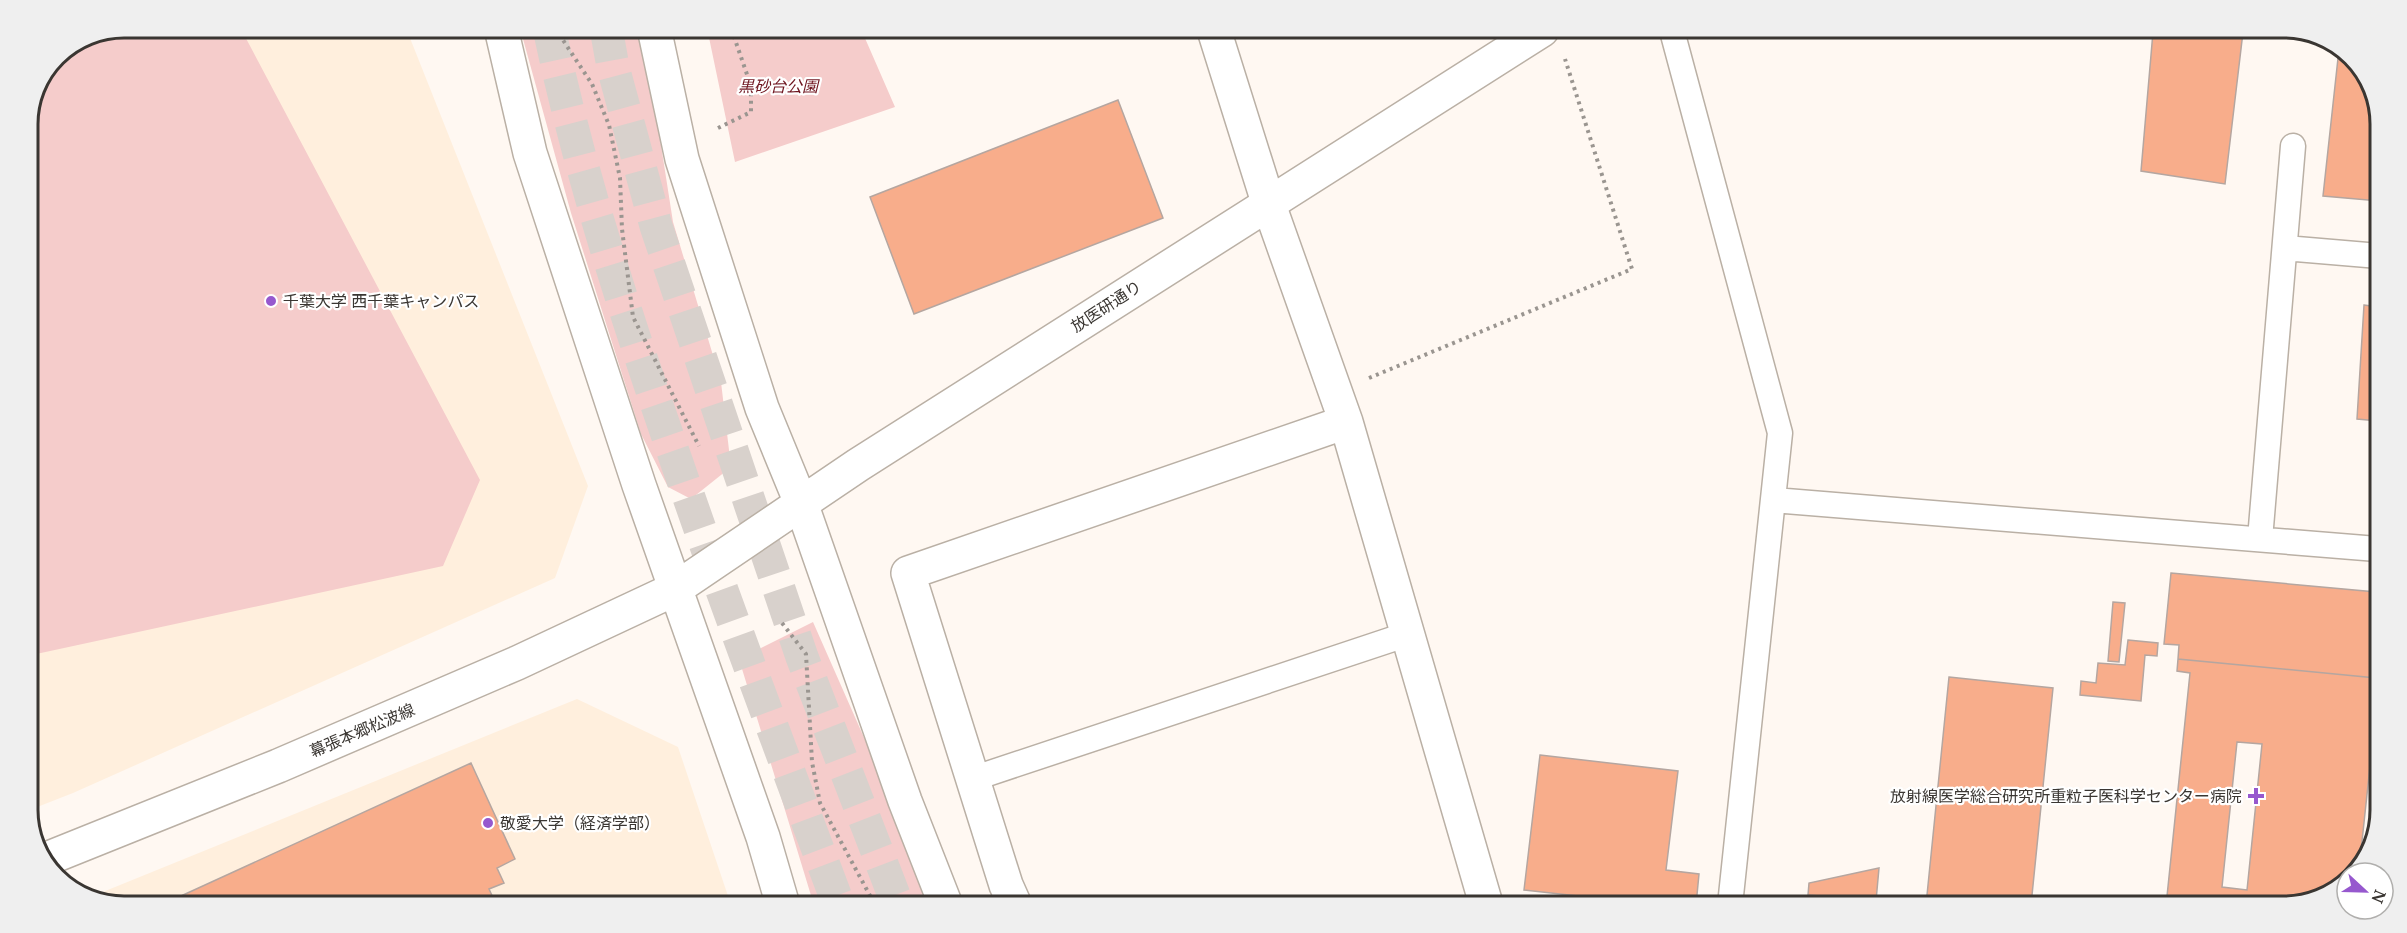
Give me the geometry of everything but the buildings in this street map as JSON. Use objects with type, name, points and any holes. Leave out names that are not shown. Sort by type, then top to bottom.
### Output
[{"type":"street","points":[[503,38],[530,153],[675,589],[763,837],[780,896]]},
{"type":"street","points":[[656,38],[682,159],[762,408],[801,503],[901,790],[942,896]]},
{"type":"street","points":[[1217,38],[1268,202],[1341,407],[1484,896]]},
{"type":"street","name":"放医研通り","points":[[675,589],[801,503],[1268,202],[1552,42]]},
{"type":"street","points":[[1011,896],[908,573],[1341,407]]},
{"type":"street","name":"幕張本郷松波線","points":[[52,857],[278,766],[518,663],[675,589]]},
{"type":"lane","points":[[1674,38],[1780,433],[1731,896]]},
{"type":"lane","points":[[2260,539],[2293,146]]},
{"type":"lane","points":[[2284,248],[2369,255]]},
{"type":"lane","points":[[1773,500],[2370,548]]},
{"type":"lane","points":[[972,779],[1408,634]]},
{"type":"path","points":[[562,38],[592,84],[609,126],[620,178],[624,253],[633,317],[699,446]]},
{"type":"path","points":[[718,128],[751,112],[751,86],[734,38]]},
{"type":"path","points":[[1341,407],[1632,269],[1552,42]]},
{"type":"path","points":[[782,623],[806,654],[812,762],[820,803],[870,896]]},
{"type":"shaded area","name":"千葉大学 西千葉キャンパス","points":[[410,38],[588,486],[555,578],[38,807],[37,123],[44,90],[52,76],[76,52],[90,44],[107,39]]},
{"type":"shaded area","name":"敬愛大学（経済学部）","points":[[577,699],[678,747],[728,896],[123,896],[102,892]]},
{"type":"green space","name":"千葉大学 西千葉キャンパス","points":[[246,38],[480,480],[443,566],[38,654],[37,123],[44,90],[52,76],[76,52],[90,44],[107,39]]},
{"type":"green space","points":[[523,38],[639,38],[655,107],[673,222],[721,382],[731,467],[691,499],[668,487],[641,434],[571,213]]},
{"type":"green space","name":"黒砂台公園","points":[[709,38],[865,38],[895,107],[735,162]]},
{"type":"green space","points":[[813,622],[934,896],[811,896],[739,659]]},
{"type":"tunnel","points":[[551,38],[590,193],[640,356],[716,574],[835,896]]},
{"type":"tunnel","points":[[608,38],[613,67],[656,226],[802,657],[894,896]]},
{"type":"place","name":"千葉大学 西千葉キャンパス","points":[[271,301]]},
{"type":"place","name":"放射線医学総合研究所重粒子医科学センター病院","points":[[2256,796]]},
{"type":"place","name":"敬愛大学（経済学部）","points":[[488,823]]}]
